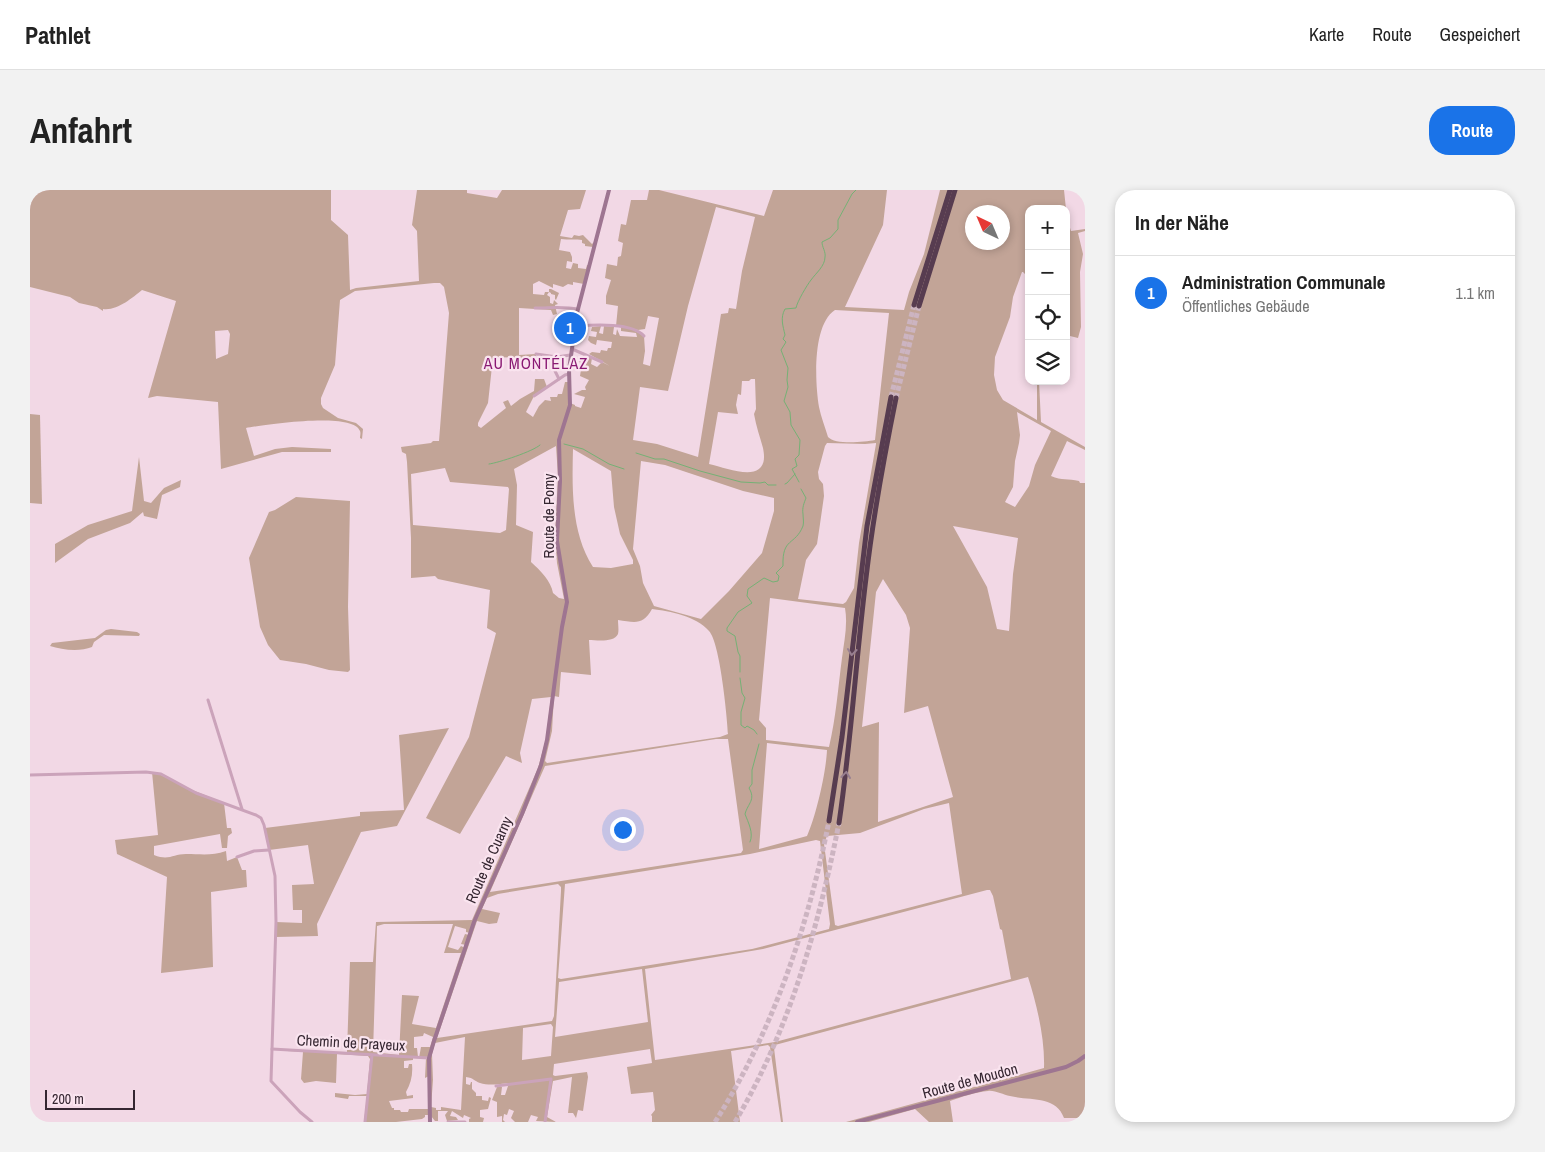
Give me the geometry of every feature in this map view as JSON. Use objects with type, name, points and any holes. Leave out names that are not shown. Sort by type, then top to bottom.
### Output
[{"type":"highway","points":[[950,190],[916,306],[955,190]]},
{"type":"highway","points":[[829,821],[842,737],[867,526],[894,397],[869,554],[839,823]]},
{"type":"street","name":"Route de Pomy","points":[[567,606],[567,596],[558,559],[559,449],[570,403],[570,355],[578,309],[609,191]]},
{"type":"street","points":[[534,308],[555,308],[561,306],[578,309]]},
{"type":"street","points":[[575,326],[598,325],[629,328],[639,331],[644,336]]},
{"type":"street","points":[[572,349],[602,362]]},
{"type":"street","points":[[536,354],[557,357],[570,355]]},
{"type":"street","points":[[557,357],[555,372],[559,379]]},
{"type":"street","points":[[534,396],[569,374]]},
{"type":"street","name":"Route de Cuarny","points":[[430,1122],[429,1058],[472,928],[522,814],[541,765],[549,728],[562,627],[567,606]]},
{"type":"street","points":[[208,700],[242,810]]},
{"type":"street","points":[[30,775],[158,773],[196,793],[256,814],[262,820],[275,872],[276,912],[271,1080],[300,1112],[312,1122]]},
{"type":"street","points":[[237,857],[254,851],[269,850]]},
{"type":"street","name":"Chemin de Prayeux","points":[[272,1049],[429,1058]]},
{"type":"street","points":[[365,1122],[372,1055]]},
{"type":"street","name":"Route de Moudon","points":[[858,1122],[1066,1067],[1085,1056]]},
{"type":"street","points":[[496,1086],[551,1079],[545,1122]]},
{"type":"street","points":[[448,1122],[465,1122]]},
{"type":"shaded area","points":[[30,190],[331,190],[331,220],[348,235],[350,290],[419,281],[417,231],[412,225],[417,190],[467,190],[467,193],[497,198],[502,190],[586,190],[580,209],[568,210],[560,236],[572,238],[574,235],[583,235],[592,244],[594,242],[593,247],[585,246],[582,240],[561,239],[559,250],[570,252],[572,257],[572,262],[567,261],[566,268],[571,269],[573,263],[578,264],[578,268],[586,269],[587,265],[589,265],[584,284],[573,282],[573,285],[568,284],[563,287],[553,284],[553,288],[539,281],[533,284],[533,294],[544,295],[545,292],[549,292],[547,295],[550,297],[550,303],[553,304],[554,300],[558,304],[555,305],[557,314],[553,315],[551,310],[519,308],[519,355],[536,354],[536,356],[522,358],[493,357],[488,403],[478,423],[478,426],[481,428],[506,408],[503,402],[508,400],[511,406],[534,391],[535,379],[544,379],[547,387],[534,396],[526,412],[533,417],[545,400],[551,401],[550,397],[557,397],[558,394],[562,394],[565,382],[570,382],[570,403],[581,408],[585,397],[574,394],[586,390],[585,387],[589,380],[580,376],[582,363],[579,362],[579,359],[582,359],[583,355],[592,358],[591,364],[597,367],[602,362],[610,366],[589,354],[592,352],[600,353],[601,350],[607,351],[608,348],[611,348],[612,342],[597,340],[596,345],[591,343],[588,340],[589,336],[596,337],[597,332],[591,331],[592,327],[601,326],[599,333],[603,334],[604,326],[614,327],[613,334],[616,335],[617,329],[620,336],[637,337],[636,333],[621,331],[621,327],[616,326],[618,306],[606,304],[606,296],[611,280],[605,278],[607,264],[617,266],[618,257],[621,256],[623,243],[618,241],[621,224],[626,225],[631,200],[647,200],[649,190],[659,190],[764,216],[773,190],[887,190],[883,225],[845,307],[904,310],[924,254],[940,190],[1064,190],[1066,205],[1025,205],[1025,274],[1022,272],[1013,297],[1010,317],[995,357],[994,375],[997,390],[1003,400],[1037,420],[1037,385],[1039,385],[1041,422],[1085,447],[1085,450],[1067,441],[1051,476],[1085,483],[1085,1118],[1064,1118],[1060,1111],[1049,1102],[991,1091],[950,1101],[953,1122],[929,1122],[915,1109],[869,1122],[846,1122],[1044,1068],[1040,1022],[1028,977],[775,1045],[783,1122],[781,1122],[770,1047],[768,1045],[731,1051],[740,1122],[652,1122],[651,1115],[655,1110],[653,1092],[631,1094],[627,1067],[652,1063],[650,1049],[554,1064],[553,1075],[555,1076],[587,1072],[588,1077],[583,1111],[578,1110],[576,1118],[573,1113],[568,1113],[572,1077],[553,1081],[547,1117],[556,1122],[536,1121],[538,1117],[531,1115],[528,1122],[515,1122],[511,1118],[514,1111],[509,1109],[507,1115],[504,1114],[503,1120],[505,1122],[502,1122],[502,1116],[497,1117],[497,1102],[492,1100],[497,1087],[502,1087],[501,1095],[505,1095],[509,1083],[487,1084],[466,1077],[466,1084],[470,1085],[472,1082],[472,1089],[476,1096],[482,1096],[482,1100],[488,1101],[489,1097],[491,1098],[488,1109],[480,1110],[480,1117],[484,1118],[483,1122],[469,1122],[471,1118],[464,1115],[463,1118],[452,1111],[450,1116],[456,1117],[458,1120],[447,1121],[445,1115],[448,1111],[438,1111],[438,1121],[435,1121],[431,1116],[429,1076],[425,1078],[426,1058],[419,1058],[421,1047],[430,1047],[433,1037],[424,1033],[423,1036],[414,1037],[414,1048],[417,1048],[418,1057],[413,1057],[413,1060],[404,1061],[404,1068],[408,1068],[409,1064],[412,1064],[411,1079],[406,1092],[407,1096],[413,1095],[413,1098],[389,1101],[394,1110],[400,1110],[401,1112],[408,1112],[409,1109],[428,1109],[428,1115],[425,1115],[422,1119],[396,1122],[364,1122],[367,1096],[349,1096],[348,1099],[335,1097],[335,1093],[367,1094],[370,1059],[368,1056],[337,1054],[336,1083],[316,1081],[304,1083],[301,1079],[303,1052],[287,1051],[347,1052],[350,962],[373,962],[376,922],[472,920],[538,768],[546,739],[551,697],[532,699],[520,753],[522,763],[506,756],[460,834],[426,818],[469,737],[496,633],[487,628],[490,590],[438,579],[435,576],[411,578],[407,462],[406,454],[402,452],[401,447],[439,441],[449,313],[444,287],[440,283],[434,283],[355,291],[340,300],[335,365],[321,398],[321,404],[323,408],[338,418],[356,423],[363,429],[362,439],[360,438],[360,431],[354,425],[325,420],[270,424],[246,428],[254,456],[275,449],[292,447],[331,449],[331,452],[282,452],[221,469],[218,402],[157,396],[148,398],[176,301],[142,290],[124,303],[114,308],[103,309],[103,311],[97,307],[79,303],[70,297],[30,287]],"holes":[[[716,207],[755,217],[742,271],[736,309],[729,308],[728,313],[721,314],[698,457],[657,444],[633,440],[640,387],[668,391],[688,306]],[[835,310],[889,313],[875,440],[843,442],[832,440],[828,437],[819,407],[816,370],[822,328],[828,317]],[[648,316],[659,318],[650,366],[643,364],[645,351],[644,336],[630,328],[645,329]],[[228,330],[230,334],[228,354],[216,359],[215,331]],[[755,379],[756,409],[754,414],[763,448],[764,460],[761,467],[755,471],[737,471],[709,464],[718,412],[738,414],[736,405],[738,394],[741,395],[742,381]],[[1017,412],[1051,431],[1035,465],[1029,486],[1015,507],[1005,502],[1013,487],[1020,435]],[[827,443],[876,443],[859,543],[854,588],[843,604],[798,599],[806,560],[817,544],[824,496],[823,484],[819,479],[818,472]],[[556,446],[558,476],[555,535],[557,563],[564,599],[559,598],[553,593],[548,580],[531,562],[533,532],[516,525],[517,485],[514,469]],[[573,449],[611,471],[614,507],[620,534],[633,560],[633,564],[611,568],[593,567],[580,540],[573,495]],[[641,461],[665,465],[743,491],[774,498],[774,511],[762,553],[729,591],[701,619],[654,606],[643,583],[640,566],[633,549]],[[445,468],[450,482],[508,487],[509,489],[506,530],[500,533],[413,525],[411,474]],[[953,526],[1018,538],[1013,574],[1009,631],[997,629],[987,587]],[[883,579],[906,615],[910,628],[904,713],[928,706],[953,797],[878,822],[879,722],[862,727],[876,592]],[[770,598],[845,608],[845,633],[829,747],[766,740],[766,728],[759,720]],[[652,609],[675,613],[690,618],[709,631],[713,638],[720,664],[728,734],[720,737],[547,763],[545,761],[552,731],[554,696],[559,697],[561,672],[591,675],[589,640],[605,640],[616,637],[618,634],[618,620],[638,622],[645,618]],[[716,739],[728,739],[743,850],[741,853],[490,892],[545,766]],[[767,743],[827,750],[823,782],[807,836],[759,849]],[[949,803],[962,894],[838,926],[835,925],[824,844],[827,836],[860,833],[924,809]],[[816,840],[820,841],[830,924],[829,929],[752,949],[558,978],[565,884],[750,854]],[[558,884],[561,887],[554,1016],[552,1021],[437,1038],[477,921],[489,924],[497,923],[500,913],[482,909],[487,898],[498,894]],[[987,890],[990,890],[993,896],[1000,929],[1002,930],[1011,979],[775,1042],[655,1060],[645,969],[763,949]],[[384,924],[453,924],[444,953],[461,953],[436,1028],[412,1024],[419,996],[402,995],[399,1055],[373,1052],[377,926]],[[455,926],[466,929],[466,932],[470,933],[469,935],[465,934],[461,944],[466,945],[465,948],[461,946],[458,950],[448,947]],[[642,969],[648,1022],[555,1037],[559,982]],[[551,1024],[553,1027],[551,1056],[522,1060],[523,1028]],[[465,1037],[461,1110],[441,1107],[441,1110],[436,1110],[436,1108],[431,1107],[432,1054],[435,1043]]]},
{"type":"shaded area","points":[[1070,228],[1071,231],[1085,229],[1085,231],[1078,233],[1083,254],[1080,272],[1081,327],[1078,338],[1070,336]]},
{"type":"shaded area","points":[[549,289],[559,293],[556,300],[555,295]]},
{"type":"shaded area","points":[[30,414],[40,415],[42,504],[30,503]]},
{"type":"shaded area","points":[[139,457],[144,501],[151,503],[164,488],[181,480],[180,487],[162,495],[157,519],[144,516],[143,512],[130,523],[88,539],[55,563],[55,544],[88,525],[132,511]]},
{"type":"shaded area","points":[[296,497],[350,501],[348,607],[350,670],[348,672],[280,660],[268,645],[260,627],[249,558],[269,512]]},
{"type":"shaded area","points":[[111,629],[140,634],[139,636],[104,635],[94,642],[92,647],[82,650],[50,646],[52,643],[95,638],[106,630]]},
{"type":"shaded area","points":[[449,728],[397,826],[361,832],[317,924],[318,936],[276,937],[276,922],[302,923],[302,910],[293,910],[292,885],[314,884],[308,845],[269,850],[265,828],[360,816],[360,812],[404,810],[399,735]]},
{"type":"shaded area","points":[[152,772],[224,803],[227,828],[231,828],[232,833],[228,836],[227,848],[222,848],[220,834],[154,846],[154,855],[167,857],[226,851],[227,861],[237,857],[242,870],[246,870],[247,887],[211,892],[213,967],[161,973],[167,877],[117,854],[115,840],[158,835]]},
{"type":"waterway","points":[[799,482],[792,469],[797,466],[795,459],[799,455],[800,440],[791,425],[790,412],[784,401],[788,387],[788,368],[781,350],[786,342],[783,339],[785,335],[782,322],[783,316],[785,309],[796,308],[807,286],[822,266],[825,260],[822,242],[830,238],[838,229],[838,220],[856,190]]},
{"type":"waterway","points":[[564,444],[583,449],[609,464],[624,469]]},
{"type":"waterway","points":[[489,464],[516,456],[540,445]]},
{"type":"waterway","points":[[636,453],[655,459],[664,459],[741,482],[765,482],[768,485],[776,485]]},
{"type":"waterway","points":[[785,484],[795,474]]},
{"type":"waterway","points":[[740,672],[740,656],[735,636],[727,631],[727,628],[738,612],[752,603],[747,596],[748,589],[764,578],[773,582],[778,581],[779,576],[776,573],[783,566],[785,550],[803,526],[803,508],[806,498],[801,489]]},
{"type":"waterway","points":[[740,678],[742,693],[745,698],[741,712],[741,725],[745,728],[747,726],[757,734]]},
{"type":"waterway","points":[[750,842],[751,831],[745,814],[752,799],[749,788],[752,784],[752,770],[759,744]]},
{"type":"tunnel","points":[[891,397],[914,305]]},
{"type":"tunnel","points":[[896,398],[919,306]]},
{"type":"tunnel","points":[[715,1122],[736,1087],[754,1051],[786,977],[810,900],[829,821]]},
{"type":"tunnel","points":[[735,1122],[771,1051],[800,977],[822,901],[839,823]]},
{"type":"place","name":"Administration Communale","points":[[570,328]]},
{"type":"district","name":"AU MONTÉLAZ","points":[[536,363]]}]
